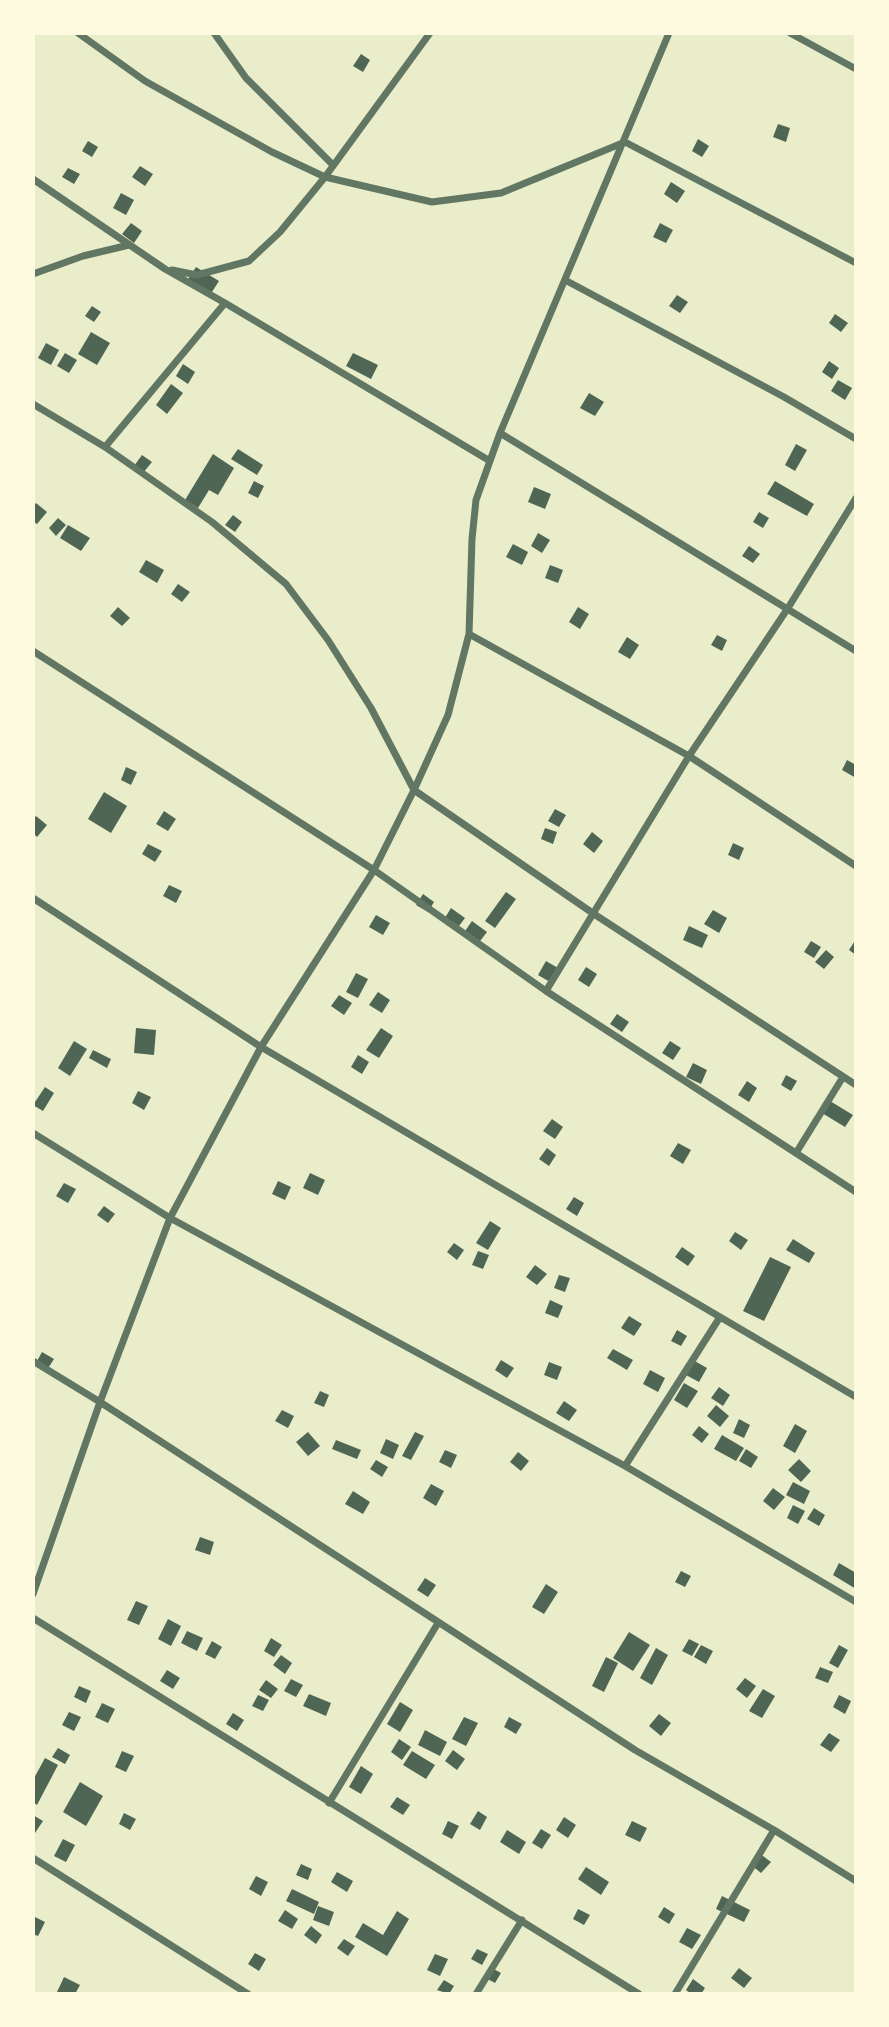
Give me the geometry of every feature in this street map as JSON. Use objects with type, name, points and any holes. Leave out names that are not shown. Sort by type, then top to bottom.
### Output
[{"type":"street","points":[[78,33],[145,81],[272,152],[325,177],[432,202],[501,193],[625,142]]},
{"type":"street","points":[[215,33],[247,78],[333,165]]},
{"type":"street","points":[[165,269],[197,275],[249,261],[280,232],[325,177],[430,33]]},
{"type":"street","points":[[33,1594],[100,1402],[170,1218],[261,1047],[374,870],[448,715],[469,634],[475,513],[489,461],[669,33]]},
{"type":"street","points":[[790,33],[856,69]]},
{"type":"street","points":[[625,142],[856,263]]},
{"type":"street","points":[[33,179],[165,269],[489,461]]},
{"type":"street","points":[[33,274],[83,256],[130,245]]},
{"type":"street","points":[[565,280],[784,397],[856,439]]},
{"type":"street","points":[[105,447],[225,303]]},
{"type":"street","points":[[33,404],[105,447],[212,522],[286,584],[328,640],[371,708],[414,790],[594,914],[856,1084]]},
{"type":"street","points":[[500,433],[856,651]]},
{"type":"street","points":[[546,991],[689,756],[788,608],[856,498]]},
{"type":"street","points":[[469,634],[689,756],[856,866]]},
{"type":"street","points":[[33,651],[374,870],[546,991],[856,1192]]},
{"type":"street","points":[[33,898],[261,1047],[856,1397]]},
{"type":"street","points":[[796,1153],[843,1077]]},
{"type":"street","points":[[33,1133],[170,1218],[625,1466],[856,1602]]},
{"type":"street","points":[[625,1466],[720,1317]]},
{"type":"street","points":[[33,1361],[635,1750],[856,1881]]},
{"type":"street","points":[[33,1618],[639,1994]]},
{"type":"street","points":[[329,1803],[438,1623]]},
{"type":"street","points":[[674,1994],[774,1830]]},
{"type":"street","points":[[33,1858],[248,1994]]},
{"type":"street","points":[[476,1994],[522,1920]]},
{"type":"building","points":[[361,54],[370,60],[363,72],[353,66]]},
{"type":"building","points":[[778,124],[790,128],[786,142],[773,137]]},
{"type":"building","points":[[698,139],[709,146],[702,157],[692,151]]},
{"type":"building","points":[[88,141],[98,147],[92,157],[82,151]]},
{"type":"building","points":[[140,166],[153,174],[145,186],[132,177]]},
{"type":"building","points":[[68,168],[80,174],[74,184],[62,177]]},
{"type":"building","points":[[671,182],[685,191],[677,203],[664,194]]},
{"type":"building","points":[[121,193],[134,200],[126,215],[113,208]]},
{"type":"building","points":[[131,223],[142,231],[134,243],[122,234]]},
{"type":"building","points":[[660,223],[673,230],[666,243],[653,237]]},
{"type":"building","points":[[196,267],[219,281],[210,295],[187,281]]},
{"type":"building","points":[[677,295],[688,302],[680,313],[669,306]]},
{"type":"building","points":[[92,306],[101,312],[94,322],[85,316]]},
{"type":"building","points":[[835,314],[848,323],[841,332],[829,323]]},
{"type":"building","points":[[91,332],[110,343],[97,365],[78,354]]},
{"type":"building","points":[[46,343],[59,350],[51,365],[38,358]]},
{"type":"building","points":[[65,353],[77,360],[69,373],[57,366]]},
{"type":"building","points":[[353,353],[378,365],[371,379],[346,366]]},
{"type":"building","points":[[829,361],[839,368],[832,379],[822,372]]},
{"type":"building","points":[[183,364],[195,372],[188,384],[176,376]]},
{"type":"building","points":[[838,380],[852,388],[845,400],[831,391]]},
{"type":"building","points":[[171,384],[183,393],[167,414],[156,405]]},
{"type":"building","points":[[589,393],[604,402],[595,416],[580,408]]},
{"type":"building","points":[[796,444],[807,450],[795,471],[785,465]]},
{"type":"building","points":[[238,449],[263,465],[257,475],[231,459]]},
{"type":"building","points":[[213,454],[234,468],[218,495],[209,490],[198,508],[185,500]]},
{"type":"building","points":[[142,455],[152,462],[143,473],[134,466]]},
{"type":"building","points":[[254,481],[264,486],[258,498],[248,493]]},
{"type":"building","points":[[775,481],[814,504],[807,516],[767,494]]},
{"type":"building","points":[[534,487],[551,494],[545,509],[528,502]]},
{"type":"building","points":[[36,503],[47,512],[37,524],[33,521],[33,507]]},
{"type":"building","points":[[759,512],[769,518],[763,528],[753,522]]},
{"type":"building","points":[[233,515],[242,522],[235,532],[225,525]]},
{"type":"building","points":[[58,518],[66,525],[56,536],[49,528]]},
{"type":"building","points":[[68,525],[90,538],[81,551],[60,538]]},
{"type":"building","points":[[538,533],[550,540],[542,553],[531,546]]},
{"type":"building","points":[[513,544],[528,552],[522,565],[506,557]]},
{"type":"building","points":[[749,546],[760,554],[753,563],[742,556]]},
{"type":"building","points":[[146,560],[164,570],[157,583],[139,572]]},
{"type":"building","points":[[550,565],[563,570],[558,583],[545,578]]},
{"type":"building","points":[[178,584],[190,592],[182,602],[171,594]]},
{"type":"building","points":[[118,607],[130,618],[122,626],[110,616]]},
{"type":"building","points":[[578,607],[589,614],[580,629],[569,622]]},
{"type":"building","points":[[717,635],[727,640],[722,651],[711,645]]},
{"type":"building","points":[[627,637],[639,645],[630,659],[618,652]]},
{"type":"building","points":[[847,760],[856,765],[856,778],[842,770]]},
{"type":"building","points":[[126,767],[137,772],[131,785],[121,780]]},
{"type":"building","points":[[104,792],[127,806],[111,833],[88,819]]},
{"type":"building","points":[[555,809],[566,815],[559,827],[548,821]]},
{"type":"building","points":[[164,811],[176,819],[168,831],[156,824]]},
{"type":"building","points":[[36,816],[47,825],[37,837],[33,833],[33,820]]},
{"type":"building","points":[[545,828],[557,832],[553,844],[541,839]]},
{"type":"building","points":[[592,832],[603,841],[594,853],[583,844]]},
{"type":"building","points":[[733,843],[744,848],[739,860],[728,855]]},
{"type":"building","points":[[148,844],[162,851],[155,862],[142,854]]},
{"type":"building","points":[[169,885],[182,891],[176,903],[163,896]]},
{"type":"building","points":[[506,892],[516,899],[495,928],[485,921]]},
{"type":"building","points":[[423,894],[434,902],[428,912],[416,905]]},
{"type":"building","points":[[451,908],[465,918],[456,930],[443,921]]},
{"type":"building","points":[[713,910],[727,918],[719,933],[704,924]]},
{"type":"building","points":[[376,915],[390,923],[383,935],[369,927]]},
{"type":"building","points":[[472,921],[487,932],[477,945],[463,934]]},
{"type":"building","points":[[689,926],[708,935],[702,948],[683,940]]},
{"type":"building","points":[[856,939],[856,955],[849,950]]},
{"type":"building","points":[[811,941],[821,947],[814,958],[804,952]]},
{"type":"building","points":[[826,950],[834,957],[824,969],[815,962]]},
{"type":"building","points":[[546,961],[558,968],[550,982],[538,975]]},
{"type":"building","points":[[586,967],[597,974],[589,987],[578,980]]},
{"type":"building","points":[[356,973],[368,979],[358,998],[346,992]]},
{"type":"building","points":[[378,992],[390,1000],[382,1013],[369,1005]]},
{"type":"building","points":[[339,995],[352,1003],[344,1015],[331,1006]]},
{"type":"building","points":[[617,1014],[629,1022],[622,1032],[610,1024]]},
{"type":"building","points":[[136,1028],[156,1030],[154,1055],[134,1053]]},
{"type":"building","points":[[381,1028],[393,1036],[379,1058],[366,1050]]},
{"type":"building","points":[[74,1041],[87,1049],[70,1076],[58,1068]]},
{"type":"building","points":[[670,1041],[681,1048],[673,1060],[662,1053]]},
{"type":"building","points":[[93,1050],[111,1059],[107,1068],[89,1058]]},
{"type":"building","points":[[358,1055],[369,1062],[362,1074],[351,1067]]},
{"type":"building","points":[[693,1063],[707,1070],[701,1084],[686,1077]]},
{"type":"building","points":[[786,1075],[797,1081],[791,1091],[781,1085]]},
{"type":"building","points":[[747,1081],[757,1088],[749,1102],[738,1095]]},
{"type":"building","points":[[45,1087],[54,1093],[43,1111],[33,1105]]},
{"type":"building","points":[[138,1091],[151,1097],[144,1110],[132,1103]]},
{"type":"building","points":[[830,1101],[853,1115],[845,1127],[822,1113]]},
{"type":"building","points":[[552,1119],[563,1127],[555,1139],[543,1131]]},
{"type":"building","points":[[678,1143],[691,1150],[683,1164],[670,1156]]},
{"type":"building","points":[[547,1148],[556,1155],[549,1166],[539,1159]]},
{"type":"building","points":[[310,1173],[325,1180],[318,1195],[303,1188]]},
{"type":"building","points":[[278,1181],[291,1187],[285,1200],[272,1194]]},
{"type":"building","points":[[64,1183],[76,1189],[68,1203],[56,1196]]},
{"type":"building","points":[[574,1197],[584,1203],[577,1216],[566,1209]]},
{"type":"building","points":[[104,1206],[115,1214],[108,1223],[97,1215]]},
{"type":"building","points":[[490,1221],[501,1228],[488,1250],[476,1243]]},
{"type":"building","points":[[735,1232],[748,1240],[741,1250],[729,1241]]},
{"type":"building","points":[[793,1239],[815,1253],[809,1263],[786,1250]]},
{"type":"building","points":[[454,1243],[464,1250],[457,1260],[447,1252]]},
{"type":"building","points":[[682,1247],[695,1256],[688,1266],[675,1257]]},
{"type":"building","points":[[478,1251],[489,1255],[483,1269],[472,1265]]},
{"type":"building","points":[[770,1257],[791,1267],[764,1321],[743,1311]]},
{"type":"building","points":[[535,1265],[547,1274],[537,1285],[526,1277]]},
{"type":"building","points":[[559,1275],[570,1278],[565,1292],[554,1288]]},
{"type":"building","points":[[550,1300],[563,1306],[558,1318],[545,1313]]},
{"type":"building","points":[[629,1316],[642,1324],[634,1336],[621,1328]]},
{"type":"building","points":[[677,1330],[687,1336],[681,1346],[671,1341]]},
{"type":"building","points":[[613,1349],[633,1360],[627,1370],[607,1358]]},
{"type":"building","points":[[42,1352],[54,1359],[47,1370],[36,1363]]},
{"type":"building","points":[[501,1360],[514,1368],[507,1378],[495,1370]]},
{"type":"building","points":[[693,1360],[707,1368],[699,1382],[684,1374]]},
{"type":"building","points":[[549,1362],[562,1367],[557,1380],[544,1375]]},
{"type":"building","points":[[650,1370],[665,1378],[658,1392],[643,1384]]},
{"type":"building","points":[[684,1383],[698,1391],[687,1408],[674,1400]]},
{"type":"building","points":[[719,1387],[730,1395],[723,1406],[711,1398]]},
{"type":"building","points":[[320,1391],[329,1395],[324,1407],[314,1403]]},
{"type":"building","points":[[564,1401],[577,1410],[569,1421],[556,1413]]},
{"type":"building","points":[[716,1405],[729,1416],[720,1427],[707,1416]]},
{"type":"building","points":[[282,1410],[294,1416],[288,1428],[275,1421]]},
{"type":"building","points":[[739,1419],[750,1425],[744,1438],[733,1433]]},
{"type":"building","points":[[795,1424],[807,1431],[795,1453],[783,1446]]},
{"type":"building","points":[[699,1426],[709,1434],[702,1443],[692,1435]]},
{"type":"building","points":[[308,1432],[320,1446],[308,1456],[296,1442]]},
{"type":"building","points":[[415,1432],[424,1436],[411,1460],[402,1456]]},
{"type":"building","points":[[722,1435],[744,1448],[736,1461],[714,1449]]},
{"type":"building","points":[[386,1439],[399,1445],[393,1459],[380,1453]]},
{"type":"building","points":[[336,1440],[361,1450],[357,1459],[332,1449]]},
{"type":"building","points":[[746,1449],[758,1457],[751,1468],[739,1461]]},
{"type":"building","points":[[445,1450],[457,1455],[451,1468],[439,1462]]},
{"type":"building","points":[[518,1452],[529,1461],[521,1471],[510,1462]]},
{"type":"building","points":[[799,1459],[811,1471],[801,1482],[788,1470]]},
{"type":"building","points":[[376,1460],[388,1467],[382,1477],[370,1469]]},
{"type":"building","points":[[793,1482],[810,1491],[804,1504],[786,1495]]},
{"type":"building","points":[[431,1484],[444,1491],[436,1506],[423,1498]]},
{"type":"building","points":[[773,1488],[785,1497],[774,1510],[763,1501]]},
{"type":"building","points":[[353,1491],[370,1502],[363,1514],[345,1504]]},
{"type":"building","points":[[793,1505],[805,1511],[798,1524],[787,1518]]},
{"type":"building","points":[[814,1508],[825,1515],[819,1526],[807,1519]]},
{"type":"building","points":[[200,1537],[214,1542],[210,1555],[195,1550]]},
{"type":"building","points":[[839,1563],[856,1573],[856,1589],[833,1575]]},
{"type":"building","points":[[681,1571],[691,1576],[685,1587],[675,1582]]},
{"type":"building","points":[[425,1578],[436,1585],[428,1597],[417,1590]]},
{"type":"building","points":[[546,1584],[558,1592],[544,1614],[532,1607]]},
{"type":"building","points":[[136,1601],[148,1606],[139,1625],[127,1620]]},
{"type":"building","points":[[168,1619],[181,1626],[171,1646],[158,1639]]},
{"type":"building","points":[[187,1631],[203,1638],[197,1651],[181,1643]]},
{"type":"building","points":[[629,1632],[650,1645],[633,1671],[613,1658]]},
{"type":"building","points":[[271,1638],[282,1645],[274,1657],[264,1651]]},
{"type":"building","points":[[689,1639],[699,1644],[692,1656],[682,1651]]},
{"type":"building","points":[[212,1641],[222,1647],[215,1659],[205,1654]]},
{"type":"building","points":[[701,1645],[713,1651],[706,1664],[694,1657]]},
{"type":"building","points":[[839,1645],[848,1650],[838,1668],[829,1663]]},
{"type":"building","points":[[656,1648],[668,1655],[652,1685],[640,1678]]},
{"type":"building","points":[[281,1655],[292,1663],[285,1674],[273,1665]]},
{"type":"building","points":[[606,1657],[618,1663],[604,1692],[592,1686]]},
{"type":"building","points":[[820,1667],[833,1672],[828,1683],[815,1678]]},
{"type":"building","points":[[167,1670],[180,1678],[173,1689],[160,1681]]},
{"type":"building","points":[[745,1678],[756,1686],[747,1698],[736,1689]]},
{"type":"building","points":[[291,1679],[303,1685],[296,1697],[284,1691]]},
{"type":"building","points":[[266,1680],[278,1689],[271,1698],[259,1690]]},
{"type":"building","points":[[79,1686],[91,1691],[86,1703],[74,1697]]},
{"type":"building","points":[[763,1689],[775,1696],[762,1718],[749,1711]]},
{"type":"building","points":[[309,1694],[331,1703],[326,1716],[303,1706]]},
{"type":"building","points":[[258,1695],[269,1700],[263,1711],[252,1706]]},
{"type":"building","points":[[839,1695],[851,1701],[845,1714],[833,1707]]},
{"type":"building","points":[[400,1702],[413,1710],[400,1732],[387,1724]]},
{"type":"building","points":[[102,1703],[115,1709],[108,1723],[95,1717]]},
{"type":"building","points":[[69,1712],[81,1717],[74,1731],[62,1725]]},
{"type":"building","points":[[233,1713],[244,1720],[237,1731],[226,1724]]},
{"type":"building","points":[[659,1714],[671,1723],[661,1736],[649,1726]]},
{"type":"building","points":[[464,1717],[478,1723],[466,1746],[452,1739]]},
{"type":"building","points":[[509,1717],[522,1724],[516,1734],[504,1727]]},
{"type":"building","points":[[425,1730],[447,1742],[440,1756],[418,1745]]},
{"type":"building","points":[[829,1733],[840,1740],[831,1752],[820,1745]]},
{"type":"building","points":[[399,1739],[411,1747],[402,1760],[391,1752]]},
{"type":"building","points":[[58,1748],[70,1755],[65,1764],[52,1757]]},
{"type":"building","points":[[453,1750],[465,1759],[457,1770],[445,1761]]},
{"type":"building","points":[[122,1751],[134,1756],[126,1772],[115,1767]]},
{"type":"building","points":[[412,1751],[435,1765],[426,1779],[403,1765]]},
{"type":"building","points":[[45,1758],[58,1765],[37,1805],[33,1802],[33,1780]]},
{"type":"building","points":[[361,1766],[373,1774],[361,1794],[349,1787]]},
{"type":"building","points":[[80,1782],[103,1796],[86,1826],[63,1812]]},
{"type":"building","points":[[397,1797],[410,1805],[403,1815],[390,1807]]},
{"type":"building","points":[[478,1811],[487,1817],[480,1830],[470,1824]]},
{"type":"building","points":[[124,1813],[136,1819],[130,1830],[119,1824]]},
{"type":"building","points":[[33,1815],[43,1821],[35,1833],[33,1832]]},
{"type":"building","points":[[564,1817],[576,1825],[568,1838],[556,1830]]},
{"type":"building","points":[[448,1821],[459,1826],[452,1839],[442,1834]]},
{"type":"building","points":[[632,1821],[647,1828],[640,1842],[625,1835]]},
{"type":"building","points":[[541,1829],[551,1835],[542,1849],[532,1843]]},
{"type":"building","points":[[507,1830],[526,1842],[519,1854],[500,1842]]},
{"type":"building","points":[[63,1839],[75,1845],[66,1862],[54,1856]]},
{"type":"building","points":[[759,1853],[771,1862],[761,1873],[750,1864]]},
{"type":"building","points":[[301,1864],[312,1869],[308,1880],[296,1875]]},
{"type":"building","points":[[586,1867],[609,1882],[601,1895],[578,1879]]},
{"type":"building","points":[[337,1872],[353,1881],[347,1892],[331,1882]]},
{"type":"building","points":[[256,1876],[268,1882],[261,1896],[249,1889]]},
{"type":"building","points":[[292,1889],[319,1902],[314,1914],[286,1901]]},
{"type":"building","points":[[722,1896],[750,1910],[744,1922],[716,1909]]},
{"type":"building","points":[[318,1906],[334,1912],[329,1926],[313,1920]]},
{"type":"building","points":[[664,1907],[675,1914],[669,1924],[658,1917]]},
{"type":"building","points":[[578,1909],[590,1915],[584,1925],[573,1919]]},
{"type":"building","points":[[285,1910],[298,1919],[292,1929],[278,1921]]},
{"type":"building","points":[[397,1911],[409,1919],[387,1956],[355,1937],[363,1923],[383,1935]]},
{"type":"building","points":[[33,1916],[45,1922],[38,1936],[33,1934]]},
{"type":"building","points":[[311,1926],[322,1935],[316,1944],[304,1935]]},
{"type":"building","points":[[687,1928],[701,1935],[692,1949],[679,1942]]},
{"type":"building","points":[[344,1939],[355,1946],[348,1956],[337,1948]]},
{"type":"building","points":[[477,1949],[488,1954],[482,1965],[471,1959]]},
{"type":"building","points":[[255,1953],[266,1959],[259,1971],[248,1964]]},
{"type":"building","points":[[435,1954],[448,1959],[440,1976],[427,1970]]},
{"type":"building","points":[[490,1967],[501,1973],[495,1983],[484,1977]]},
{"type":"building","points":[[739,1968],[752,1978],[744,1988],[731,1978]]},
{"type":"building","points":[[64,1977],[80,1985],[75,1994],[57,1992]]},
{"type":"building","points":[[693,1979],[705,1988],[701,1994],[691,1994],[686,1990]]},
{"type":"building","points":[[444,1980],[454,1986],[449,1994],[437,1990]]}]
